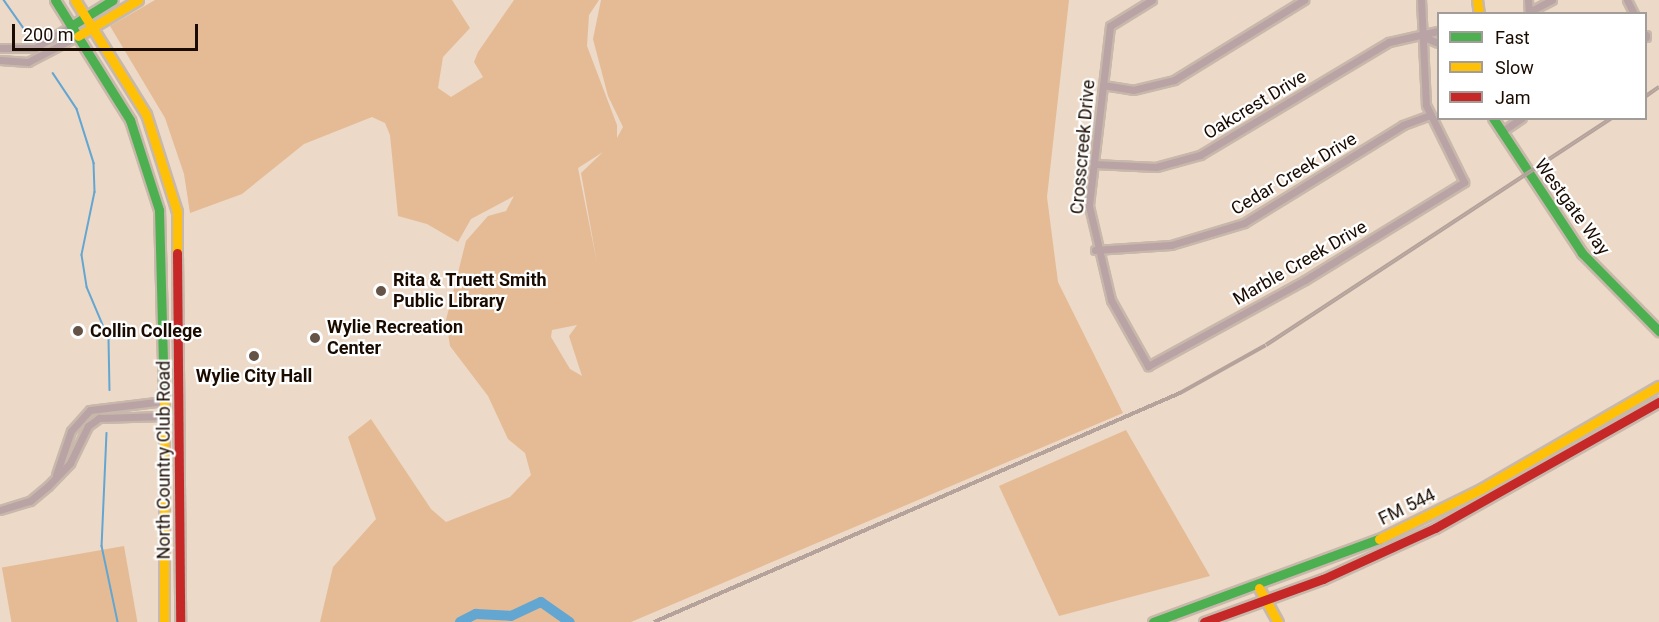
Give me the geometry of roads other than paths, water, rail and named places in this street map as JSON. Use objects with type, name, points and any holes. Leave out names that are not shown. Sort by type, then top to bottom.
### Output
[{"type":"main road","name":"North Country Club Road","points":[[55,0],[138,138],[162,229],[164,620]]},
{"type":"main road","name":"North Country Club Road","points":[[75,0],[153,129],[179,228],[180,620]]},
{"type":"main road","points":[[71,26],[113,0]]},
{"type":"main road","points":[[78,36],[138,0]]},
{"type":"main road","name":"Westgate Way","points":[[1495,120],[1582,253],[1659,331]]},
{"type":"main road","points":[[162,229],[179,228]]},
{"type":"main road","name":"FM 544","points":[[1154,622],[1259,588],[1369,544],[1490,484],[1659,386]]},
{"type":"main road","points":[[164,401],[181,411]]},
{"type":"main road","name":"FM 544","points":[[1204,622],[1265,601],[1375,557],[1498,496],[1659,402]]},
{"type":"main road","points":[[164,416],[181,411]]},
{"type":"main road","points":[[1490,484],[1498,496]]},
{"type":"main road","points":[[1259,588],[1278,622]]},
{"type":"street","name":"Crosscreek Drive","points":[[1148,366],[1111,300],[1095,250],[1089,206],[1110,26],[1152,0]]},
{"type":"street","points":[[1103,86],[1133,90],[1174,80],[1304,0]]},
{"type":"street","points":[[1421,0],[1422,36],[1430,115]]},
{"type":"street","points":[[1531,12],[1552,0]]},
{"type":"street","points":[[0,48],[35,48],[71,26]]},
{"type":"street","name":"Oakcrest Drive","points":[[1094,164],[1156,167],[1200,155],[1389,42],[1437,31]]},
{"type":"street","points":[[0,60],[27,62],[78,36]]},
{"type":"street","points":[[1422,36],[1437,43]]},
{"type":"street","name":"Marble Creek Drive","points":[[1148,366],[1305,280],[1464,182],[1430,115]]},
{"type":"street","name":"Cedar Creek Drive","points":[[1095,250],[1172,245],[1244,223],[1403,125],[1430,115]]},
{"type":"street","points":[[1501,132],[1519,120]]},
{"type":"street","points":[[56,475],[71,431],[90,410],[164,401]]},
{"type":"street","points":[[0,510],[30,501],[70,463],[88,426],[99,418],[164,416]]},
{"type":"waterway","points":[[4,0],[30,37]]},
{"type":"waterway","points":[[53,73],[77,109],[94,163],[95,192],[82,255],[87,287],[109,339],[110,390]]},
{"type":"waterway","points":[[107,433],[102,546],[118,622]]},
{"type":"waterway","points":[[460,622],[476,614],[511,616],[541,602],[570,622]]},
{"type":"railway","points":[[1647,95],[1659,87]]},
{"type":"railway","points":[[654,622],[1180,393],[1266,345],[1609,120]]},
{"type":"place","name":"Rita & Truett Smith Public Library","points":[[381,291]]},
{"type":"place","name":"Collin College","points":[[78,331]]},
{"type":"place","name":"Wylie Recreation Center","points":[[315,338]]},
{"type":"place","name":"Wylie City Hall","points":[[254,356]]}]
